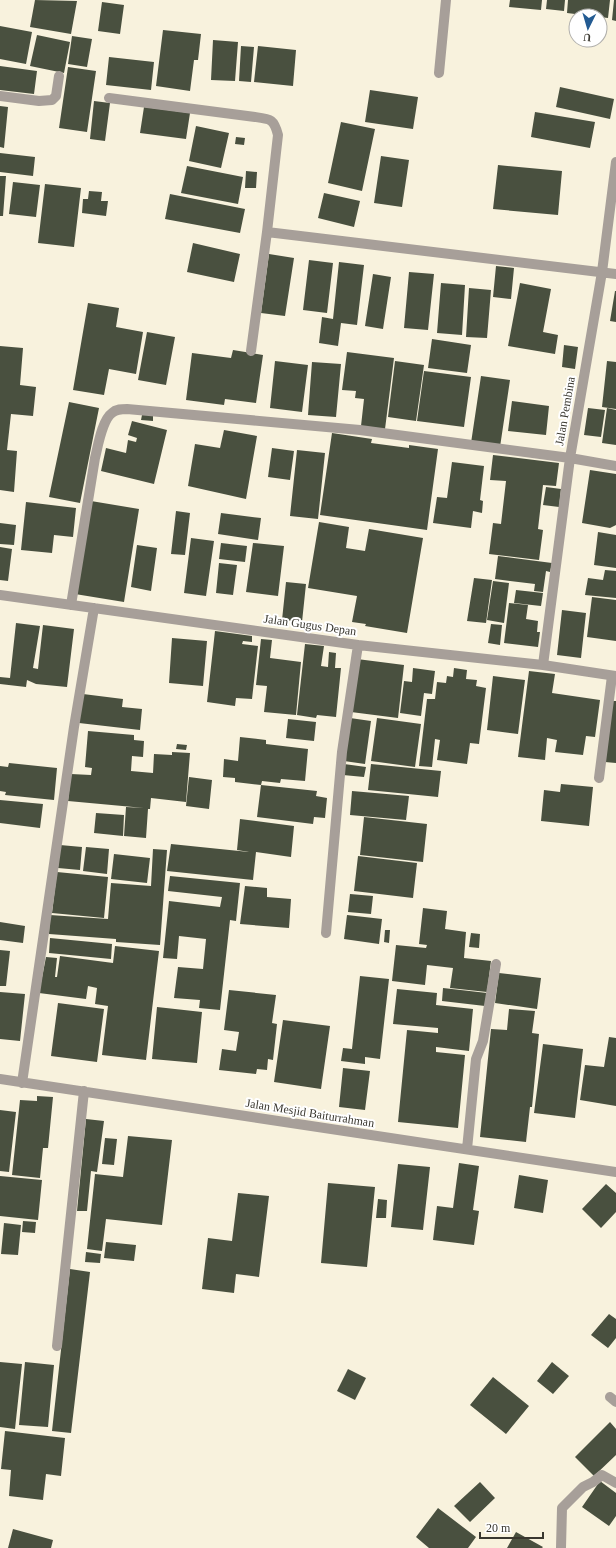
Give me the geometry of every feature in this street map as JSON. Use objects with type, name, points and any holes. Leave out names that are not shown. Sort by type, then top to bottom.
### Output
[{"type":"street","points":[[439,73],[446,0]]},
{"type":"street","points":[[0,96],[39,101],[52,100],[56,96],[59,76]]},
{"type":"street","points":[[109,98],[255,116],[270,119],[275,124],[278,135],[251,351]]},
{"type":"street","name":"Jalan Pembina","points":[[543,665],[570,458],[602,272],[616,162]]},
{"type":"street","points":[[267,232],[616,274]]},
{"type":"street","points":[[71,605],[95,458],[105,422],[111,413],[118,410],[127,409],[360,430],[570,458],[616,466]]},
{"type":"street","name":"Jalan Gugus Depan","points":[[0,595],[358,645],[543,665],[614,676]]},
{"type":"street","points":[[22,1083],[72,735],[94,608]]},
{"type":"street","points":[[326,933],[342,752],[358,645]]},
{"type":"street","points":[[599,778],[614,676]]},
{"type":"street","points":[[467,1149],[476,1059],[483,1041],[496,964]]},
{"type":"street","name":"Jalan Mesjid Baiturrahman","points":[[0,1079],[616,1172]]},
{"type":"street","points":[[57,1346],[84,1091]]},
{"type":"street","points":[[561,1548],[562,1508],[583,1487],[602,1475],[616,1483]]},
{"type":"building","points":[[35,0],[77,1],[71,34],[30,27]]},
{"type":"building","points":[[510,0],[542,0],[541,10],[509,7]]},
{"type":"building","points":[[547,0],[565,0],[564,11],[546,9]]},
{"type":"building","points":[[568,0],[610,0],[608,18],[608,8],[568,8],[567,13]]},
{"type":"building","points":[[614,0],[616,0],[616,21],[612,20]]},
{"type":"building","points":[[102,2],[124,5],[120,34],[98,31]]},
{"type":"building","points":[[0,26],[32,32],[26,64],[0,59]]},
{"type":"building","points":[[163,30],[201,34],[198,60],[194,60],[190,91],[156,86]]},
{"type":"building","points":[[37,35],[70,42],[64,73],[30,66]]},
{"type":"building","points":[[72,36],[92,39],[87,67],[68,64]]},
{"type":"building","points":[[213,40],[238,42],[235,81],[211,80]]},
{"type":"building","points":[[241,46],[254,47],[251,82],[239,81]]},
{"type":"building","points":[[258,46],[296,50],[293,86],[254,82]]},
{"type":"building","points":[[109,57],[154,62],[151,90],[106,85]]},
{"type":"building","points":[[0,66],[37,71],[34,94],[0,90]]},
{"type":"building","points":[[68,67],[96,71],[87,132],[59,128]]},
{"type":"building","points":[[560,87],[614,99],[610,119],[556,107]]},
{"type":"building","points":[[370,90],[418,97],[413,129],[365,122]]},
{"type":"building","points":[[94,101],[110,103],[105,141],[90,139]]},
{"type":"building","points":[[0,106],[8,107],[4,148],[0,147]]},
{"type":"building","points":[[144,107],[190,113],[186,139],[140,133]]},
{"type":"building","points":[[535,112],[595,122],[590,148],[531,137]]},
{"type":"building","points":[[341,122],[375,129],[362,191],[328,183]]},
{"type":"building","points":[[196,126],[229,133],[221,168],[189,161]]},
{"type":"building","points":[[236,137],[245,138],[244,145],[235,144]]},
{"type":"building","points":[[0,153],[35,157],[33,176],[0,172]]},
{"type":"building","points":[[381,156],[409,160],[402,207],[374,203]]},
{"type":"building","points":[[498,165],[562,171],[558,215],[493,209]]},
{"type":"building","points":[[187,166],[243,177],[238,204],[181,193]]},
{"type":"building","points":[[246,171],[257,172],[256,188],[245,188]]},
{"type":"building","points":[[0,176],[6,176],[3,216],[0,216]]},
{"type":"building","points":[[13,182],[40,185],[36,217],[9,214]]},
{"type":"building","points":[[45,184],[81,188],[74,247],[38,243]]},
{"type":"building","points":[[89,191],[102,192],[101,201],[108,201],[106,216],[82,213],[83,199],[88,199]]},
{"type":"building","points":[[324,193],[360,201],[354,227],[318,218]]},
{"type":"building","points":[[170,194],[245,209],[240,233],[165,219]]},
{"type":"building","points":[[193,243],[240,254],[234,282],[187,272]]},
{"type":"building","points":[[269,254],[294,258],[285,316],[261,313]]},
{"type":"building","points":[[309,260],[333,263],[327,313],[303,310]]},
{"type":"building","points":[[339,262],[364,265],[357,325],[341,323],[338,346],[319,343],[322,317],[333,319]]},
{"type":"building","points":[[496,266],[514,268],[511,299],[493,297]]},
{"type":"building","points":[[409,272],[434,274],[428,330],[404,328]]},
{"type":"building","points":[[373,274],[391,277],[383,329],[365,326]]},
{"type":"building","points":[[441,283],[465,285],[462,335],[437,333]]},
{"type":"building","points":[[520,283],[551,289],[543,332],[558,335],[555,354],[508,346]]},
{"type":"building","points":[[469,288],[491,290],[487,338],[466,337]]},
{"type":"building","points":[[616,291],[616,322],[610,321]]},
{"type":"building","points":[[88,303],[119,308],[116,327],[143,332],[136,374],[109,369],[104,395],[73,390]]},
{"type":"building","points":[[147,332],[175,337],[166,385],[138,380]]},
{"type":"building","points":[[432,339],[471,345],[467,373],[428,368]]},
{"type":"building","points":[[564,345],[578,347],[575,369],[562,367]]},
{"type":"building","points":[[0,346],[23,348],[20,385],[36,387],[33,416],[11,414],[7,450],[17,451],[14,492],[0,490]]},
{"type":"building","points":[[233,350],[263,355],[256,403],[225,399],[224,405],[186,400],[192,353],[231,358]]},
{"type":"building","points":[[347,352],[394,358],[385,429],[361,426],[364,399],[355,398],[356,391],[342,390]]},
{"type":"building","points":[[275,361],[308,365],[302,412],[270,408]]},
{"type":"building","points":[[395,361],[424,365],[416,421],[388,417]]},
{"type":"building","points":[[607,361],[616,362],[616,409],[602,407]]},
{"type":"building","points":[[312,362],[341,364],[336,417],[308,415]]},
{"type":"building","points":[[424,371],[471,377],[464,427],[417,421]]},
{"type":"building","points":[[481,376],[510,380],[500,447],[471,443]]},
{"type":"building","points":[[512,401],[549,406],[546,435],[508,431]]},
{"type":"building","points":[[69,402],[99,408],[80,503],[49,497]]},
{"type":"building","points":[[588,408],[605,410],[601,437],[584,435]]},
{"type":"building","points":[[607,408],[616,410],[616,445],[602,443]]},
{"type":"building","points":[[142,415],[153,415],[153,421],[141,420]]},
{"type":"building","points":[[132,421],[167,430],[154,484],[101,471],[106,448],[126,453],[128,440],[136,442],[137,438],[128,435]]},
{"type":"building","points":[[224,430],[257,436],[246,499],[188,486],[195,444],[220,448]]},
{"type":"building","points":[[332,433],[372,439],[371,443],[409,448],[409,445],[438,449],[427,530],[320,515]]},
{"type":"building","points":[[272,448],[294,451],[290,480],[268,477]]},
{"type":"building","points":[[297,450],[325,453],[318,519],[290,516]]},
{"type":"building","points":[[493,455],[559,463],[556,486],[543,485],[538,529],[543,530],[539,560],[489,554],[493,523],[501,524],[506,481],[490,480]]},
{"type":"building","points":[[452,462],[484,466],[480,500],[483,501],[482,513],[473,511],[471,528],[433,523],[437,497],[447,498]]},
{"type":"building","points":[[590,470],[616,474],[616,525],[610,528],[582,523]]},
{"type":"building","points":[[546,487],[561,489],[559,507],[543,505]]},
{"type":"building","points":[[91,501],[139,509],[124,602],[75,594]]},
{"type":"building","points":[[26,502],[76,508],[73,537],[54,535],[52,553],[21,550]]},
{"type":"building","points":[[176,511],[190,513],[185,555],[171,554]]},
{"type":"building","points":[[221,513],[261,518],[258,540],[218,534]]},
{"type":"building","points":[[319,522],[349,527],[346,548],[365,551],[369,529],[423,538],[407,633],[365,626],[366,624],[352,622],[357,596],[308,588]]},
{"type":"building","points":[[0,523],[16,525],[14,545],[0,544]]},
{"type":"building","points":[[598,532],[616,535],[616,568],[594,565]]},
{"type":"building","points":[[191,538],[214,541],[206,596],[184,593]]},
{"type":"building","points":[[221,543],[247,546],[245,562],[219,559]]},
{"type":"building","points":[[253,543],[284,546],[278,596],[246,592]]},
{"type":"building","points":[[137,545],[157,548],[151,591],[131,587]]},
{"type":"building","points":[[0,547],[12,549],[8,581],[0,580]]},
{"type":"building","points":[[498,556],[552,563],[550,572],[546,571],[543,592],[534,591],[535,584],[495,579]]},
{"type":"building","points":[[219,563],[237,565],[233,595],[216,593]]},
{"type":"building","points":[[605,570],[616,571],[616,598],[585,595],[588,578],[603,580]]},
{"type":"building","points":[[474,578],[492,580],[486,623],[467,621]]},
{"type":"building","points":[[493,581],[509,583],[504,623],[487,620]]},
{"type":"building","points":[[286,582],[306,584],[302,622],[282,620]]},
{"type":"building","points":[[516,590],[543,593],[541,606],[514,603]]},
{"type":"building","points":[[592,597],[616,600],[616,641],[587,637]]},
{"type":"building","points":[[509,603],[528,605],[526,619],[538,621],[537,632],[540,632],[538,647],[504,643]]},
{"type":"building","points":[[562,610],[586,613],[581,658],[557,655]]},
{"type":"building","points":[[16,623],[40,626],[33,668],[38,669],[43,625],[74,629],[67,687],[36,684],[27,680],[26,687],[0,684],[0,677],[10,678]]},
{"type":"building","points":[[491,624],[502,625],[500,645],[488,643]]},
{"type":"building","points":[[215,631],[252,636],[252,642],[243,641],[242,644],[258,646],[252,699],[236,698],[235,706],[207,702]]},
{"type":"building","points":[[172,638],[207,641],[203,686],[169,683]]},
{"type":"building","points":[[261,639],[272,640],[270,658],[301,662],[296,715],[264,712],[267,686],[256,685]]},
{"type":"building","points":[[305,644],[324,646],[321,666],[328,667],[329,652],[336,653],[335,668],[341,668],[336,717],[317,715],[316,718],[297,715]]},
{"type":"building","points":[[357,659],[404,665],[398,718],[351,712]]},
{"type":"building","points":[[413,668],[435,671],[432,694],[424,693],[421,716],[400,713],[404,681],[412,682]]},
{"type":"building","points":[[454,668],[467,670],[466,679],[477,680],[476,686],[486,688],[479,744],[470,743],[467,764],[437,760],[440,740],[435,739],[432,767],[419,766],[427,699],[435,699],[437,682],[446,683],[447,676],[453,677]]},
{"type":"building","points":[[529,671],[555,674],[552,693],[600,700],[595,737],[586,736],[583,755],[555,752],[557,740],[547,738],[545,760],[518,757]]},
{"type":"building","points":[[493,676],[525,680],[518,734],[487,730]]},
{"type":"building","points":[[83,694],[123,699],[122,707],[142,709],[140,730],[79,723]]},
{"type":"building","points":[[612,701],[616,701],[616,763],[605,762]]},
{"type":"building","points":[[350,718],[371,721],[365,764],[344,761]]},
{"type":"building","points":[[377,718],[421,724],[415,767],[371,761]]},
{"type":"building","points":[[288,719],[316,722],[314,741],[286,738]]},
{"type":"building","points":[[88,731],[134,735],[134,740],[144,741],[143,757],[132,756],[131,771],[153,773],[154,754],[172,755],[172,752],[190,753],[186,802],[151,798],[150,809],[148,809],[146,838],[124,836],[126,807],[144,808],[68,801],[71,774],[91,775],[92,768],[85,767]]},
{"type":"building","points":[[240,737],[266,740],[266,744],[308,749],[305,781],[281,779],[280,783],[262,781],[261,785],[235,782],[235,778],[223,777],[224,759],[238,761]]},
{"type":"building","points":[[177,744],[187,745],[186,750],[176,749]]},
{"type":"building","points":[[9,763],[57,768],[54,800],[5,795],[6,792],[0,791],[0,766],[8,767]]},
{"type":"building","points":[[344,764],[366,767],[364,777],[343,775]]},
{"type":"building","points":[[371,764],[441,771],[438,797],[368,790]]},
{"type":"building","points":[[189,777],[212,780],[209,809],[186,806]]},
{"type":"building","points":[[561,784],[593,787],[589,826],[541,821],[544,790],[560,792]]},
{"type":"building","points":[[261,785],[317,791],[316,796],[327,798],[325,818],[314,817],[313,824],[257,817]]},
{"type":"building","points":[[352,791],[409,796],[406,820],[350,815]]},
{"type":"building","points":[[0,800],[43,804],[40,828],[0,823]]},
{"type":"building","points":[[96,813],[124,815],[123,836],[94,833]]},
{"type":"building","points":[[364,817],[427,824],[423,862],[360,855]]},
{"type":"building","points":[[240,819],[294,826],[291,857],[256,852],[253,880],[167,871],[171,844],[249,852],[237,850]]},
{"type":"building","points":[[60,845],[82,847],[80,870],[58,868]]},
{"type":"building","points":[[86,847],[109,849],[107,874],[83,871]]},
{"type":"building","points":[[153,849],[167,850],[160,945],[116,942],[116,939],[49,934],[50,915],[108,919],[111,883],[151,886]]},
{"type":"building","points":[[114,854],[150,858],[147,883],[111,879]]},
{"type":"building","points":[[358,856],[417,863],[413,898],[354,891]]},
{"type":"building","points":[[57,872],[108,877],[104,918],[52,913]]},
{"type":"building","points":[[170,876],[240,883],[236,921],[230,920],[220,1010],[199,1008],[200,1000],[174,998],[178,967],[203,969],[206,939],[179,936],[177,959],[163,958],[169,901],[220,907],[222,897],[168,891]]},
{"type":"building","points":[[245,886],[267,888],[267,897],[291,899],[289,928],[240,924]]},
{"type":"building","points":[[350,894],[373,896],[371,914],[348,912]]},
{"type":"building","points":[[423,908],[447,911],[445,929],[466,932],[464,958],[491,961],[487,992],[450,988],[453,968],[427,965],[425,985],[392,981],[396,945],[426,948],[427,945],[419,944]]},
{"type":"building","points":[[347,915],[382,919],[379,944],[344,939]]},
{"type":"building","points":[[0,922],[25,926],[23,943],[0,940]]},
{"type":"building","points":[[385,930],[390,930],[389,943],[384,942]]},
{"type":"building","points":[[471,933],[480,934],[479,948],[469,947]]},
{"type":"building","points":[[50,938],[112,944],[111,959],[49,953]]},
{"type":"building","points":[[115,946],[159,951],[146,1060],[102,1055],[108,1006],[95,1004],[97,988],[88,986],[86,999],[39,993],[46,957],[57,958],[55,977],[57,977],[60,956],[113,963]]},
{"type":"building","points":[[0,950],[10,951],[6,986],[0,986]]},
{"type":"building","points":[[499,973],[541,978],[537,1009],[495,1003]]},
{"type":"building","points":[[360,976],[389,979],[380,1059],[365,1057],[365,1064],[341,1061],[343,1048],[352,1049]]},
{"type":"building","points":[[443,988],[487,993],[485,1006],[442,1001]]},
{"type":"building","points":[[397,989],[437,993],[436,1005],[473,1009],[469,1051],[436,1047],[436,1052],[465,1055],[458,1128],[398,1122],[407,1030],[438,1033],[438,1028],[393,1024]]},
{"type":"building","points":[[229,990],[276,995],[272,1023],[277,1024],[273,1060],[268,1059],[267,1070],[257,1069],[256,1074],[219,1070],[222,1049],[236,1051],[239,1032],[224,1030]]},
{"type":"building","points":[[0,992],[25,994],[20,1041],[0,1039]]},
{"type":"building","points":[[58,1003],[104,1009],[97,1062],[51,1056]]},
{"type":"building","points":[[157,1007],[202,1012],[197,1063],[152,1059]]},
{"type":"building","points":[[509,1009],[535,1011],[532,1033],[539,1034],[532,1107],[530,1107],[526,1142],[480,1137],[491,1029],[507,1030]]},
{"type":"building","points":[[283,1020],[330,1026],[321,1089],[274,1082]]},
{"type":"building","points":[[609,1037],[616,1038],[616,1106],[580,1100],[585,1065],[604,1067]]},
{"type":"building","points":[[543,1044],[583,1049],[575,1118],[534,1113]]},
{"type":"building","points":[[343,1068],[370,1071],[365,1110],[339,1107]]},
{"type":"building","points":[[37,1096],[53,1097],[48,1148],[43,1148],[40,1178],[12,1175],[20,1100],[37,1101]]},
{"type":"building","points":[[0,1110],[16,1112],[9,1172],[0,1171]]},
{"type":"building","points":[[86,1119],[104,1121],[97,1172],[91,1171],[87,1211],[77,1211]]},
{"type":"building","points":[[128,1136],[172,1140],[162,1225],[106,1219],[102,1251],[87,1249],[95,1174],[123,1177]]},
{"type":"building","points":[[105,1138],[117,1139],[114,1165],[102,1164]]},
{"type":"building","points":[[459,1163],[479,1166],[473,1210],[479,1211],[474,1245],[433,1240],[437,1206],[453,1208]]},
{"type":"building","points":[[398,1164],[430,1167],[423,1230],[391,1227]]},
{"type":"building","points":[[519,1175],[548,1180],[543,1213],[514,1208]]},
{"type":"building","points":[[0,1176],[42,1180],[38,1220],[0,1216]]},
{"type":"building","points":[[328,1183],[375,1187],[367,1267],[321,1263]]},
{"type":"building","points":[[606,1184],[616,1193],[616,1212],[601,1228],[582,1209]]},
{"type":"building","points":[[238,1193],[269,1196],[259,1277],[236,1274],[234,1293],[202,1289],[208,1238],[232,1241]]},
{"type":"building","points":[[378,1199],[387,1200],[386,1218],[376,1218]]},
{"type":"building","points":[[23,1221],[36,1222],[35,1233],[22,1232]]},
{"type":"building","points":[[4,1223],[21,1225],[18,1255],[1,1254]]},
{"type":"building","points":[[106,1242],[136,1245],[134,1261],[104,1258]]},
{"type":"building","points":[[86,1252],[101,1254],[100,1263],[85,1262]]},
{"type":"building","points":[[70,1269],[90,1272],[71,1433],[52,1431]]},
{"type":"building","points":[[609,1314],[616,1319],[616,1338],[608,1348],[591,1335]]},
{"type":"building","points":[[0,1362],[22,1364],[15,1429],[0,1427]]},
{"type":"building","points":[[25,1362],[54,1365],[48,1427],[19,1425]]},
{"type":"building","points":[[552,1362],[569,1376],[553,1394],[537,1381]]},
{"type":"building","points":[[348,1369],[366,1378],[355,1400],[337,1391]]},
{"type":"building","points":[[493,1377],[529,1406],[506,1434],[470,1405]]},
{"type":"building","points":[[610,1422],[616,1429],[616,1455],[594,1476],[575,1457]]},
{"type":"building","points":[[5,1431],[65,1438],[61,1476],[46,1474],[43,1500],[9,1496],[11,1470],[1,1469]]},
{"type":"building","points":[[600,1481],[616,1493],[616,1516],[609,1526],[582,1507]]},
{"type":"building","points":[[480,1482],[495,1498],[470,1522],[454,1506]]},
{"type":"building","points":[[438,1508],[476,1537],[468,1548],[429,1548],[416,1537]]},
{"type":"building","points":[[13,1529],[53,1540],[51,1548],[8,1548]]},
{"type":"building","points":[[516,1532],[543,1547],[507,1548]]}]
